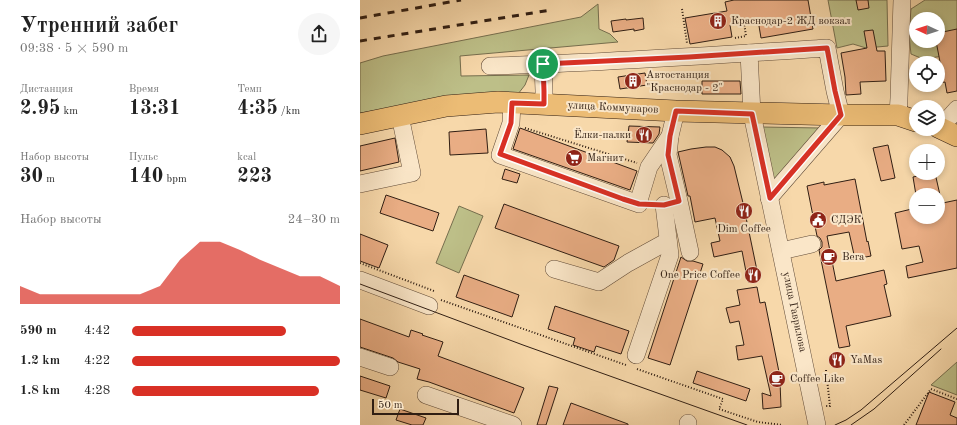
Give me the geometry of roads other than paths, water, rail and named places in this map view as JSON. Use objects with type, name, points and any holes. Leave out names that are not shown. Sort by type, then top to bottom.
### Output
[{"type":"main road","name":"улица Коммунаров","points":[[360,124],[446,106],[498,102],[752,114],[885,115],[907,118]]},
{"type":"street","points":[[902,0],[900,98],[907,118]]},
{"type":"street","points":[[490,66],[827,48],[841,115],[770,198]]},
{"type":"street","name":"улица Гаврилова","points":[[749,53],[752,114],[817,425]]},
{"type":"street","points":[[543,64],[544,104]]},
{"type":"street","points":[[512,103],[511,123],[500,154],[639,204],[672,203]]},
{"type":"street","points":[[945,130],[957,109]]},
{"type":"street","points":[[636,355],[670,255],[668,241],[672,203],[668,155],[670,136],[676,111]]},
{"type":"street","points":[[360,184],[412,173],[400,116]]},
{"type":"street","points":[[639,204],[649,167],[670,136]]},
{"type":"street","points":[[672,203],[690,252]]},
{"type":"street","points":[[554,269],[599,282],[628,262],[668,241]]},
{"type":"street","points":[[781,251],[812,244]]},
{"type":"street","points":[[360,280],[434,299]]},
{"type":"street","points":[[360,357],[390,367]]},
{"type":"street","points":[[426,395],[513,425]]},
{"type":"tram line","points":[[360,284],[523,345],[747,425]]},
{"type":"tram line","points":[[835,425],[861,410],[957,328]]},
{"type":"tram line","points":[[851,425],[874,409],[941,349]]},
{"type":"railway","points":[[360,18],[461,0]]},
{"type":"railway","points":[[360,41],[551,10]]},
{"type":"place","name":"Краснодар-2 ЖД вокзал","points":[[718,21]]},
{"type":"place","name":"Автостанция \"Краснодар - 2\"","points":[[633,81]]},
{"type":"place","name":"Ёлки-палки","points":[[644,135]]},
{"type":"place","name":"Магнит","points":[[574,158]]},
{"type":"place","name":"Dim Coffee","points":[[744,211]]},
{"type":"place","name":"СДЭК","points":[[818,220]]},
{"type":"place","name":"Вега","points":[[829,257]]},
{"type":"place","name":"One Price Coffee","points":[[753,275]]},
{"type":"place","name":"YaMas","points":[[837,360]]},
{"type":"place","name":"Coffee Like","points":[[777,379]]}]
